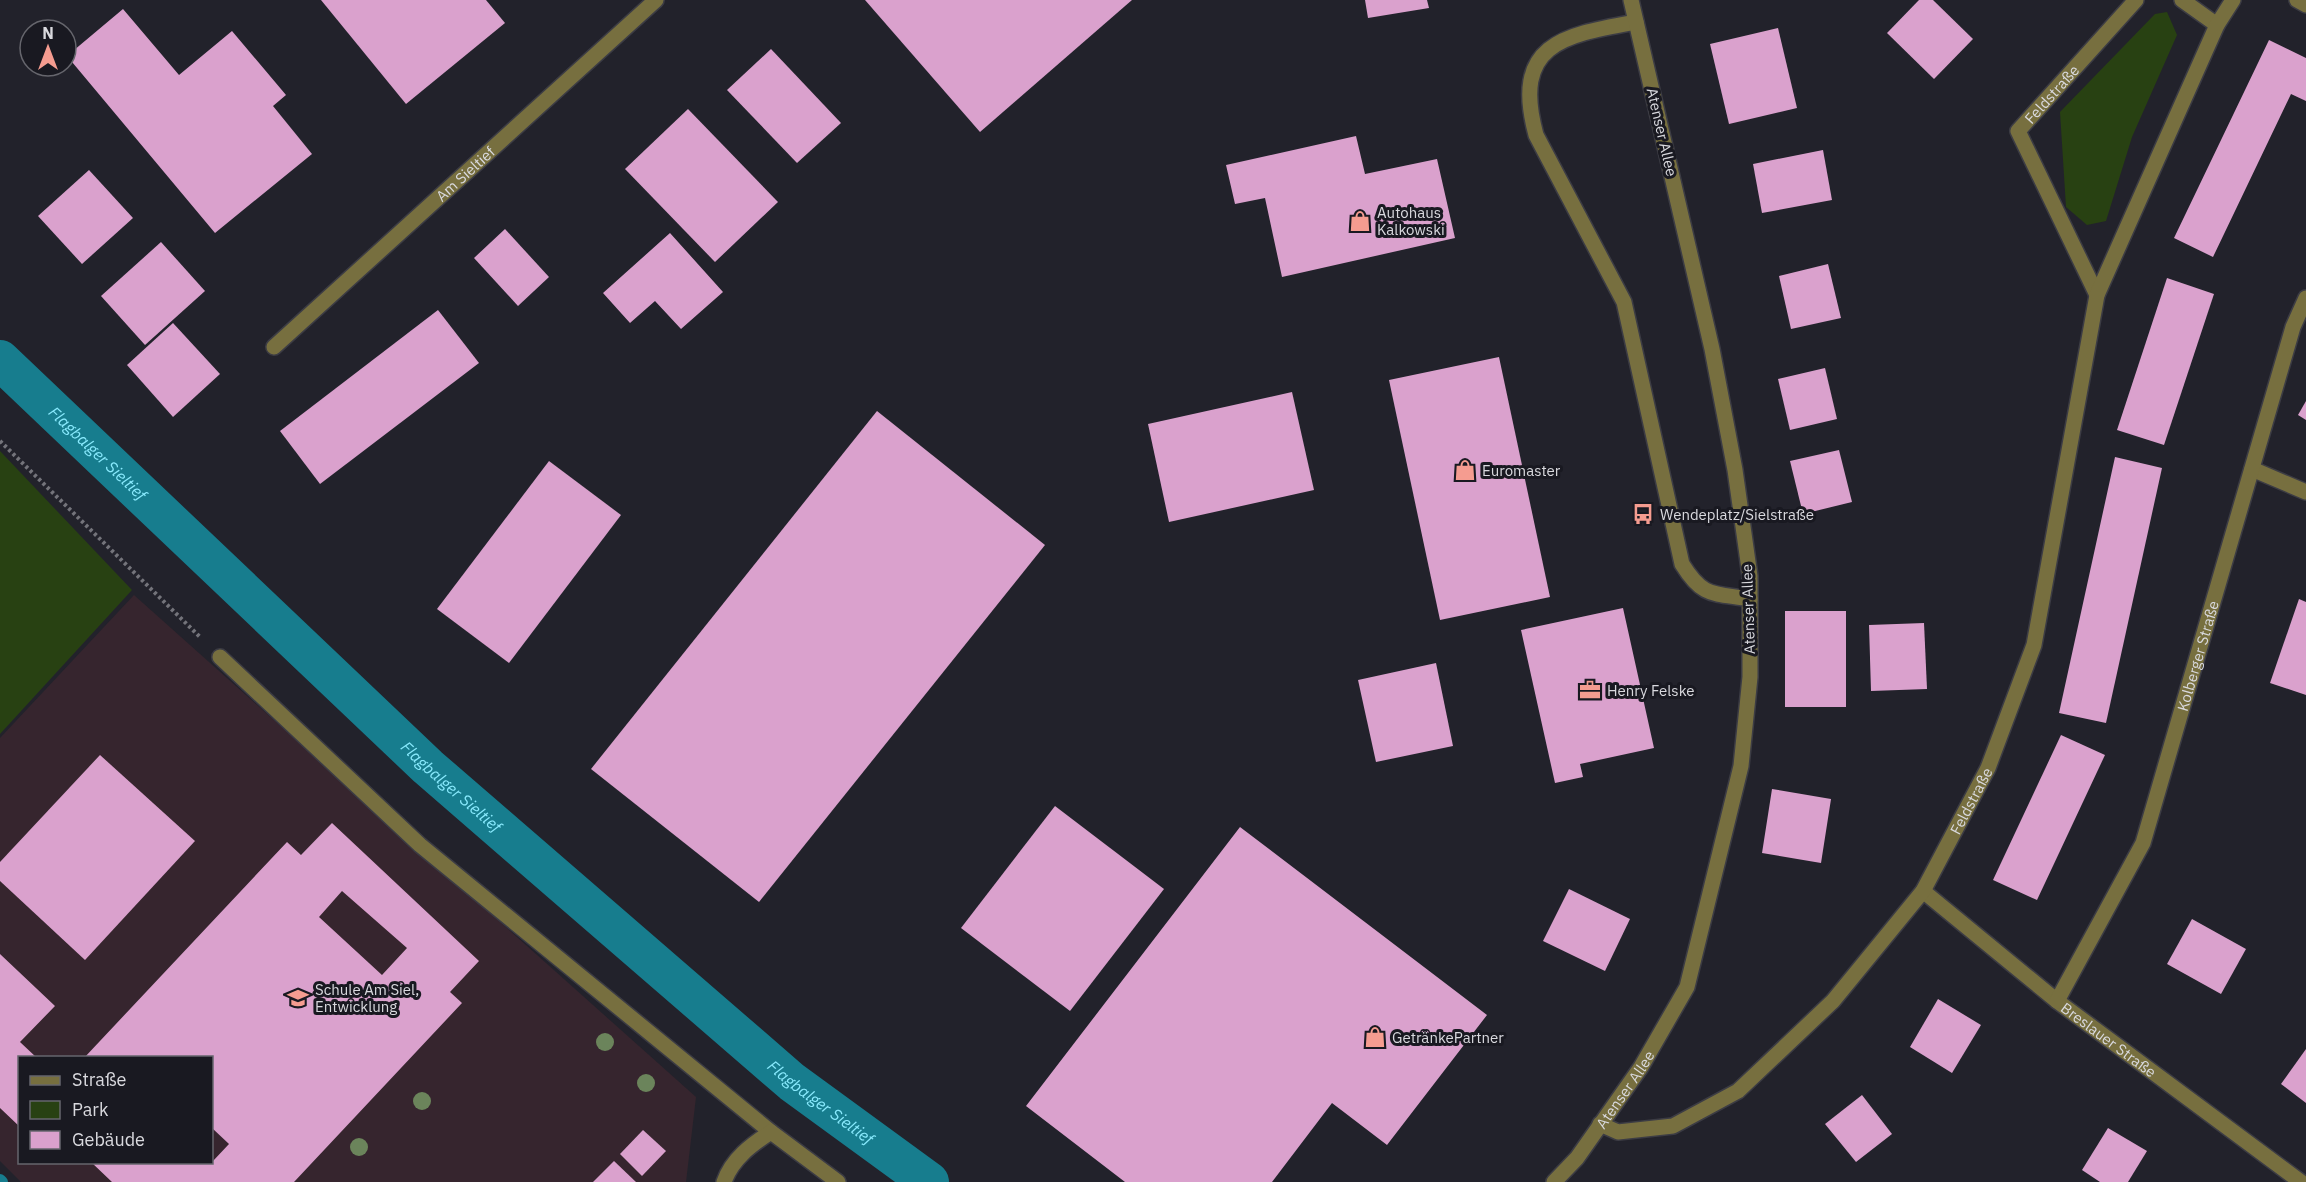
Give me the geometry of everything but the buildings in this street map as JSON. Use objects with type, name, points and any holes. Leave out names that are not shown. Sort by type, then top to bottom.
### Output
[{"type":"street","name":"Am Sieltief","points":[[274,347],[656,0]]},
{"type":"street","name":"Atenser Allee","points":[[1554,1182],[1576,1158],[1641,1068],[1687,987],[1742,766],[1750,677],[1750,576],[1736,482],[1712,349],[1631,0]]},
{"type":"street","name":"Feldstraße","points":[[2097,295],[2018,131],[2136,0]]},
{"type":"street","points":[[2182,0],[2217,25]]},
{"type":"street","name":"Feldstraße","points":[[1600,1125],[1618,1132],[1673,1126],[1738,1091],[1833,1001],[1923,891],[1988,768],[2034,645],[2097,295],[2217,25],[2233,0]]},
{"type":"street","points":[[2297,0],[2306,5]]},
{"type":"street","points":[[1636,21],[1576,33],[1554,44],[1539,59],[1530,88],[1530,115],[1536,135],[1624,302],[1682,564],[1694,582],[1707,593],[1750,599]]},
{"type":"street","name":"Kolberger Straße","points":[[2057,1001],[2143,843],[2293,327],[2306,298]]},
{"type":"street","points":[[2252,469],[2306,492]]},
{"type":"street","points":[[220,657],[420,845],[771,1132],[838,1182]]},
{"type":"street","name":"Breslauer Straße","points":[[1923,891],[2057,1001],[2301,1182]]},
{"type":"street","points":[[724,1182],[728,1169],[741,1155],[771,1132]]},
{"type":"path","points":[[0,441],[220,657]]},
{"type":"shaded area","points":[[134,595],[696,1097],[686,1182],[21,1182],[0,1161],[0,738]]},
{"type":"green space","points":[[2167,12],[2177,35],[2132,137],[2106,221],[2087,225],[2066,207],[2060,112],[2155,14]]},
{"type":"green space","points":[[0,451],[132,590],[0,734]]},
{"type":"waterway","name":"Flagbalger Sieltief","points":[[0,360],[428,767],[792,1082],[929,1182]]},
{"type":"place","name":"Autohaus Kalkowski","points":[[1360,221]]},
{"type":"place","name":"Euromaster","points":[[1465,470]]},
{"type":"place","name":"Wendeplatz/Sielstraße","points":[[1643,514]]},
{"type":"place","name":"Henry Felske","points":[[1590,690]]},
{"type":"place","name":"Schule Am Siel, Entwicklung","points":[[298,998]]},
{"type":"place","name":"GetränkePartner","points":[[1375,1037]]}]
